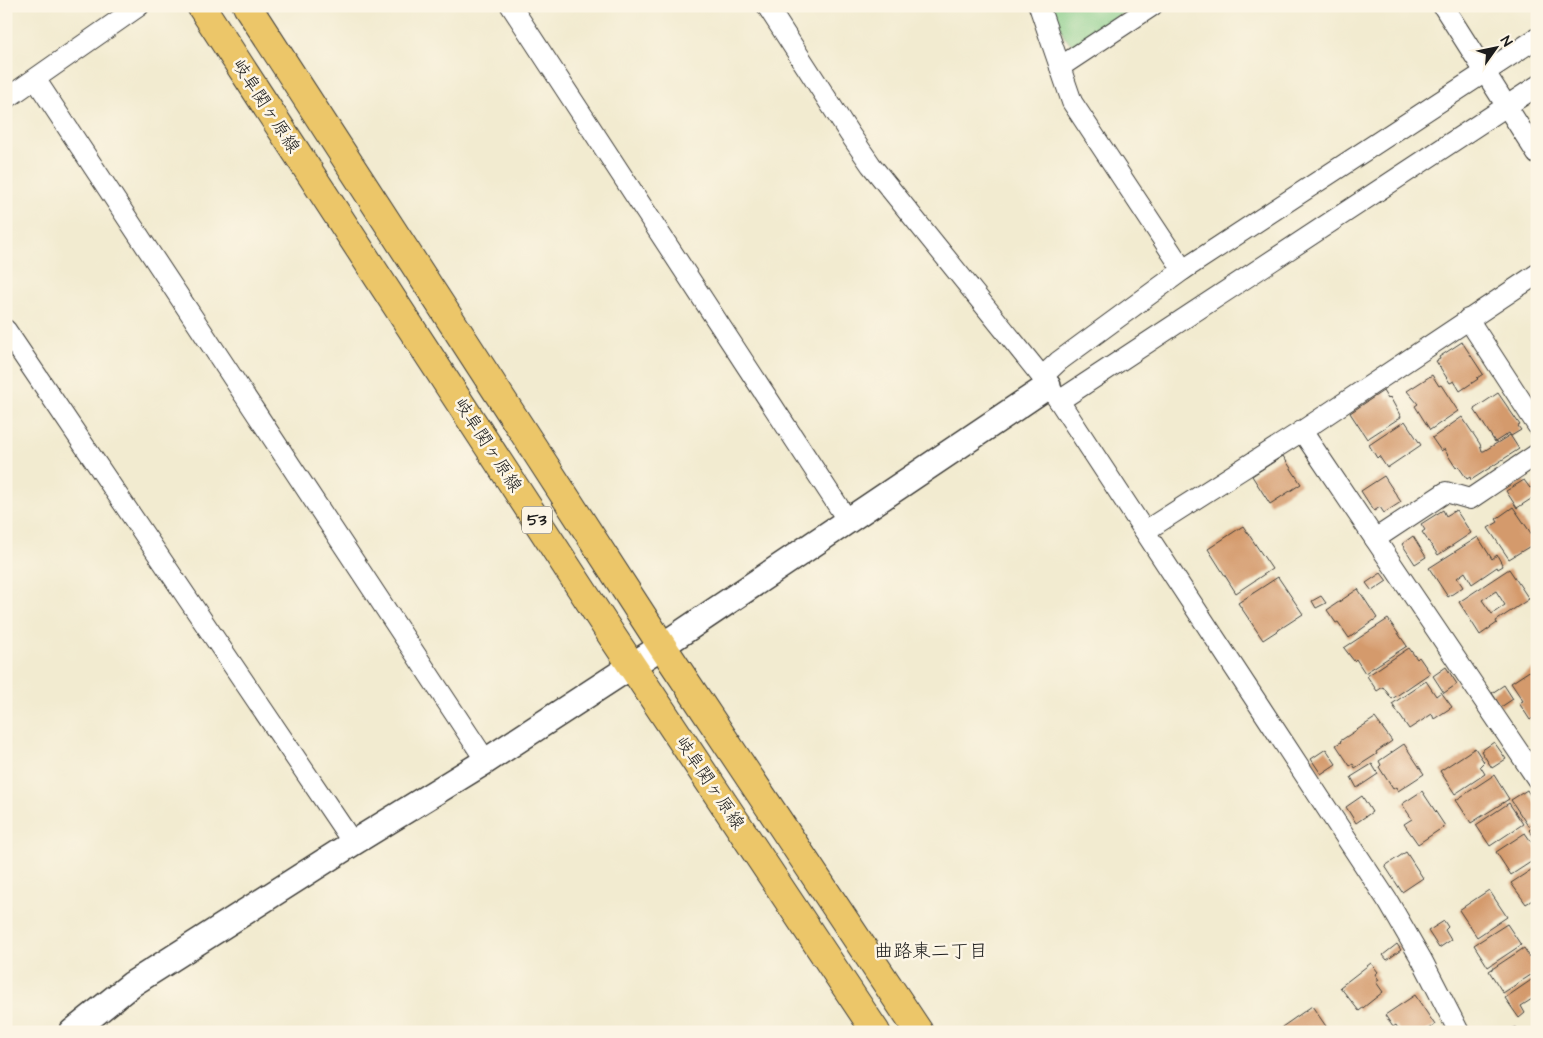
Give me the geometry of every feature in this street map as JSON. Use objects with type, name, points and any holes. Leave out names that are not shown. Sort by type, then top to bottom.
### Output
[{"type":"main road","name":"岐阜関ヶ原線","points":[[201,6],[632,666],[876,1032]]},
{"type":"main road","name":"岐阜関ヶ原線","points":[[247,6],[662,646],[919,1032]]},
{"type":"street","points":[[6,99],[140,6]]},
{"type":"street","points":[[511,6],[848,521]]},
{"type":"street","points":[[767,6],[871,165],[1050,388],[1389,903],[1422,960],[1459,1032]]},
{"type":"street","points":[[1039,6],[1072,102],[1183,270]]},
{"type":"street","points":[[1060,67],[1152,6]]},
{"type":"street","points":[[1443,6],[1537,154]]},
{"type":"street","points":[[1050,388],[1059,361],[1183,270],[1537,38]]},
{"type":"street","points":[[36,80],[486,761]]},
{"type":"street","points":[[72,1032],[132,984],[353,843],[486,761],[1050,388],[1537,86]]},
{"type":"street","points":[[1145,531],[1302,431],[1537,274]]},
{"type":"street","points":[[1468,319],[1537,425]]},
{"type":"street","points":[[6,330],[353,843]]},
{"type":"street","points":[[1302,431],[1537,779]]},
{"type":"street","points":[[1375,539],[1446,492],[1470,499],[1537,454]]},
{"type":"green space","points":[[1053,6],[1133,6],[1074,46],[1064,37]]},
{"type":"building","points":[[1462,342],[1483,374],[1460,391],[1454,381],[1450,383],[1436,361]]},
{"type":"building","points":[[1432,375],[1458,411],[1430,430],[1415,406],[1418,404],[1407,391]]},
{"type":"building","points":[[1383,391],[1388,399],[1390,397],[1401,417],[1367,439],[1350,413]]},
{"type":"building","points":[[1498,393],[1520,425],[1518,426],[1521,430],[1511,436],[1509,433],[1495,442],[1474,409]]},
{"type":"building","points":[[1462,417],[1480,444],[1482,451],[1510,435],[1519,449],[1471,480],[1470,477],[1467,479],[1458,466],[1456,468],[1444,449],[1441,451],[1432,438]]},
{"type":"building","points":[[1405,421],[1421,445],[1387,468],[1379,456],[1377,458],[1369,445]]},
{"type":"building","points":[[1283,456],[1301,484],[1270,504],[1252,476]]},
{"type":"building","points":[[1384,476],[1401,502],[1384,513],[1380,507],[1374,511],[1361,491]]},
{"type":"building","points":[[1524,480],[1530,488],[1537,484],[1537,501],[1534,497],[1517,508],[1506,491]]},
{"type":"building","points":[[1513,507],[1537,542],[1509,559],[1488,528],[1498,522],[1496,519]]},
{"type":"building","points":[[1443,510],[1446,516],[1456,510],[1471,533],[1438,555],[1422,532],[1425,530],[1421,524]]},
{"type":"building","points":[[1243,526],[1272,569],[1236,593],[1208,549]]},
{"type":"building","points":[[1413,536],[1426,557],[1415,564],[1402,544]]},
{"type":"building","points":[[1478,537],[1492,559],[1497,555],[1503,566],[1498,569],[1497,567],[1472,584],[1465,572],[1457,578],[1463,587],[1448,597],[1429,568]]},
{"type":"building","points":[[1509,569],[1529,599],[1496,621],[1497,623],[1480,635],[1459,602]],"holes":[[[1496,591],[1505,605],[1492,614],[1482,600]]]},
{"type":"building","points":[[1381,573],[1387,581],[1372,591],[1366,583]]},
{"type":"building","points":[[1278,577],[1303,614],[1263,640],[1238,603]]},
{"type":"building","points":[[1358,589],[1377,618],[1349,638],[1327,610]]},
{"type":"building","points":[[1321,596],[1326,603],[1316,608],[1312,601]]},
{"type":"building","points":[[1388,619],[1407,646],[1365,673],[1356,659],[1354,661],[1344,648]]},
{"type":"building","points":[[1409,648],[1417,659],[1419,657],[1430,673],[1392,699],[1383,687],[1377,691],[1367,676]]},
{"type":"building","points":[[1446,667],[1457,684],[1444,693],[1433,676]]},
{"type":"building","points":[[1534,668],[1537,671],[1537,721],[1534,717],[1530,720],[1519,703],[1523,701],[1511,683]]},
{"type":"building","points":[[1426,681],[1436,696],[1441,692],[1452,707],[1434,719],[1432,714],[1409,729],[1392,704]]},
{"type":"building","points":[[1504,685],[1513,699],[1501,707],[1492,693]]},
{"type":"building","points":[[1375,718],[1392,741],[1376,752],[1377,754],[1355,768],[1353,764],[1350,766],[1336,745]]},
{"type":"building","points":[[1494,742],[1506,759],[1492,768],[1481,751]]},
{"type":"building","points":[[1404,744],[1424,774],[1398,791],[1396,787],[1393,789],[1379,767],[1381,765],[1379,761]]},
{"type":"building","points":[[1475,748],[1484,762],[1480,766],[1485,774],[1455,794],[1440,771]]},
{"type":"building","points":[[1326,749],[1336,764],[1321,774],[1311,759]]},
{"type":"building","points":[[1372,764],[1378,774],[1357,788],[1351,777]]},
{"type":"building","points":[[1494,775],[1509,799],[1471,823],[1456,800]]},
{"type":"building","points":[[1527,790],[1537,806],[1537,820],[1528,826],[1511,800]]},
{"type":"building","points":[[1422,791],[1445,826],[1418,844],[1404,824],[1412,819],[1402,804]]},
{"type":"building","points":[[1362,796],[1372,812],[1356,823],[1346,807]]},
{"type":"building","points":[[1509,803],[1523,824],[1490,846],[1476,825]]},
{"type":"building","points":[[1537,825],[1537,841],[1529,830]]},
{"type":"building","points":[[1525,833],[1537,850],[1537,858],[1511,875],[1496,852]]},
{"type":"building","points":[[1406,852],[1423,878],[1402,892],[1385,866]]},
{"type":"building","points":[[1537,866],[1537,897],[1526,904],[1511,883]]},
{"type":"building","points":[[1489,890],[1507,917],[1477,937],[1459,910]]},
{"type":"building","points":[[1444,921],[1448,927],[1445,930],[1451,940],[1439,948],[1428,931]]},
{"type":"building","points":[[1507,924],[1521,945],[1488,967],[1474,945]]},
{"type":"building","points":[[1397,944],[1401,950],[1387,960],[1383,955]]},
{"type":"building","points":[[1524,948],[1537,971],[1503,993],[1489,971]]},
{"type":"building","points":[[1371,963],[1378,972],[1375,974],[1379,980],[1376,982],[1383,992],[1359,1011],[1340,987]]},
{"type":"building","points":[[1537,976],[1537,1007],[1532,999],[1521,1006],[1525,1013],[1519,1018],[1505,998]]},
{"type":"building","points":[[1415,995],[1435,1025],[1425,1032],[1400,1032],[1396,1025],[1393,1027],[1385,1015]]},
{"type":"building","points":[[1312,1006],[1330,1032],[1286,1032],[1282,1027]]},
{"type":"building","points":[[1515,1027],[1519,1032],[1508,1032]]},
{"type":"district","name":"曲路東二丁目","points":[[931,951]]}]
